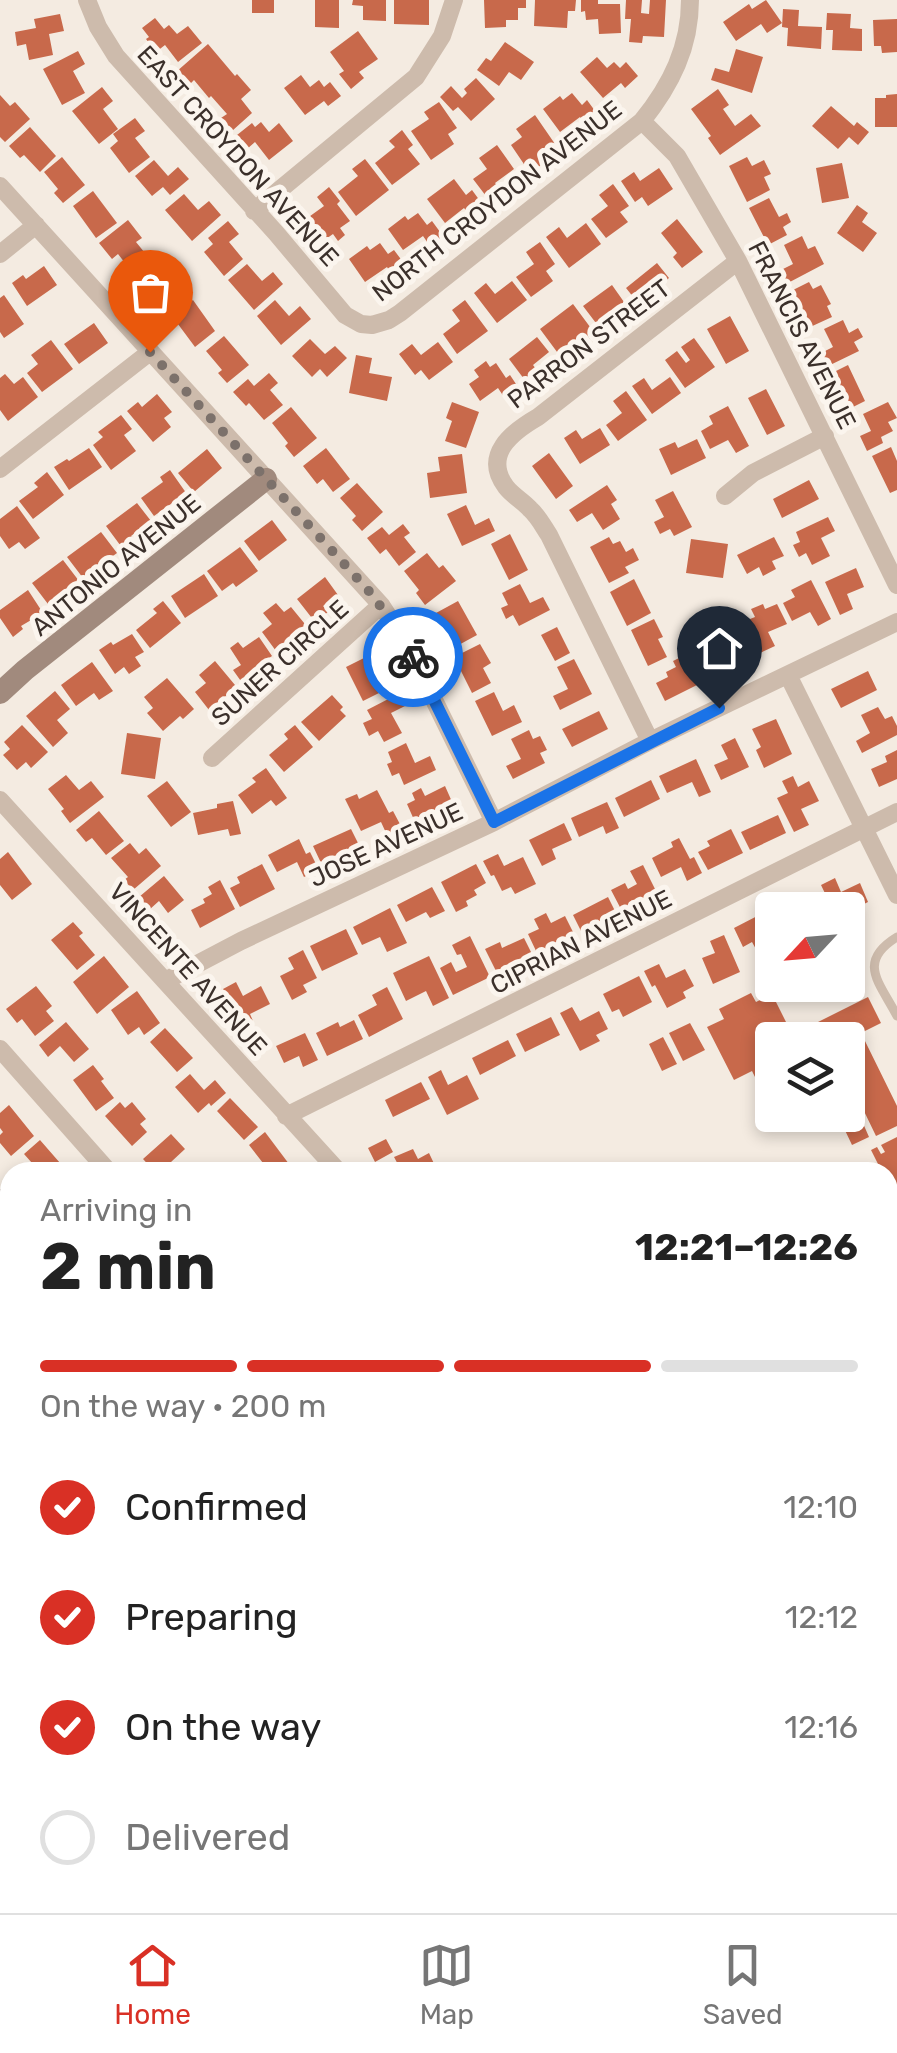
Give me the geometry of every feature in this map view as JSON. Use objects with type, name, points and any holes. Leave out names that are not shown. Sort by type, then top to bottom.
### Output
[{"type":"street","name":"EAST CROYDON AVENUE","points":[[87,0],[98,28],[116,56],[345,315],[372,325]]},
{"type":"street","points":[[254,210],[416,77],[442,36],[454,0]]},
{"type":"street","name":"NORTH CROYDON AVENUE","points":[[372,325],[400,313],[642,121],[659,100],[678,64],[690,17],[690,0]]},
{"type":"street","name":"FRANCIS AVENUE","points":[[642,121],[676,156],[738,261],[897,585]]},
{"type":"street","points":[[0,186],[381,606],[407,645],[494,822]]},
{"type":"street","points":[[0,254],[36,225]]},
{"type":"street","name":"PARRON STREET","points":[[650,741],[549,535],[532,510],[502,481],[500,454],[512,434],[538,418],[738,261]]},
{"type":"street","points":[[0,469],[150,352]]},
{"type":"street","points":[[725,496],[753,473],[825,436]]},
{"type":"street","name":"ANTONIO AVENUE","points":[[0,693],[266,479]]},
{"type":"street","name":"SUNER CIRCLE","points":[[212,758],[381,606]]},
{"type":"street","name":"JOSE AVENUE","points":[[164,981],[897,622]]},
{"type":"street","points":[[788,675],[897,895]]},
{"type":"street","name":"VINCENTE AVENUE","points":[[0,800],[330,1162]]},
{"type":"street","name":"CIPRIAN AVENUE","points":[[286,1116],[897,812]]},
{"type":"street","points":[[0,1049],[101,1162]]},
{"type":"lane","points":[[897,937],[882,946],[874,958],[874,970],[897,1016]]},
{"type":"building","points":[[252,0],[274,0],[274,13],[252,13]]},
{"type":"building","points":[[315,0],[339,0],[339,28],[315,27]]},
{"type":"building","points":[[353,0],[386,0],[386,21],[363,20],[363,6],[352,5]]},
{"type":"building","points":[[394,0],[429,0],[429,25],[394,24]]},
{"type":"building","points":[[484,0],[526,0],[526,8],[518,8],[518,20],[506,20],[506,27],[485,28]]},
{"type":"building","points":[[535,0],[576,0],[575,11],[568,11],[567,28],[534,26]]},
{"type":"building","points":[[581,0],[620,4],[621,33],[599,34],[598,19],[586,20]]},
{"type":"building","points":[[626,0],[642,0],[641,13],[649,14],[650,0],[666,0],[664,37],[643,36],[642,43],[629,42],[631,19],[625,19]]},
{"type":"building","points":[[766,0],[782,23],[767,33],[761,24],[736,41],[723,22],[749,4],[752,9]]},
{"type":"building","points":[[783,9],[799,10],[798,26],[822,27],[821,49],[787,46]]},
{"type":"building","points":[[827,13],[851,14],[850,28],[862,29],[862,51],[832,50],[833,30],[826,30]]},
{"type":"building","points":[[60,14],[64,31],[49,34],[53,55],[29,60],[26,44],[17,46],[15,32],[36,28],[34,19]]},
{"type":"building","points":[[155,18],[164,29],[169,25],[177,34],[188,26],[202,43],[178,62],[165,45],[156,52],[142,28]]},
{"type":"building","points":[[897,19],[897,52],[882,53],[881,46],[874,46],[873,20]]},
{"type":"building","points":[[358,31],[378,59],[359,72],[364,78],[351,89],[339,74],[344,71],[330,52]]},
{"type":"building","points":[[505,42],[534,62],[521,80],[509,72],[499,86],[477,70],[486,58],[491,61]]},
{"type":"building","points":[[208,44],[251,90],[241,99],[252,113],[232,131],[221,118],[227,114],[211,96],[194,80],[188,86],[176,72]]},
{"type":"building","points":[[736,49],[763,57],[752,93],[711,80],[715,68],[729,72]]},
{"type":"building","points":[[78,51],[85,64],[73,71],[85,93],[62,105],[43,69]]},
{"type":"building","points":[[597,57],[607,68],[614,62],[620,68],[626,62],[638,76],[625,88],[621,83],[603,98],[580,72]]},
{"type":"building","points":[[301,75],[310,87],[319,80],[324,87],[330,82],[341,96],[328,106],[324,101],[305,115],[284,88]]},
{"type":"building","points":[[476,78],[495,99],[471,121],[458,107],[453,111],[440,97],[451,86],[462,98],[467,93],[464,89]]},
{"type":"building","points":[[102,87],[113,101],[103,109],[118,129],[99,144],[72,111]]},
{"type":"building","points":[[718,89],[729,105],[723,109],[735,126],[751,114],[761,126],[720,155],[691,109]]},
{"type":"building","points":[[572,93],[582,105],[587,100],[598,115],[586,125],[580,117],[560,132],[543,109],[560,96],[563,100]]},
{"type":"building","points":[[897,94],[897,127],[875,127],[875,98]]},
{"type":"building","points":[[0,95],[10,106],[15,102],[30,119],[5,142],[0,137]]},
{"type":"building","points":[[439,102],[457,128],[448,134],[454,144],[431,160],[411,131],[429,119],[424,112]]},
{"type":"building","points":[[831,106],[854,126],[857,122],[869,132],[858,145],[849,137],[838,149],[812,126]]},
{"type":"building","points":[[535,115],[555,144],[538,156],[544,163],[530,173],[511,145],[522,137],[516,129]]},
{"type":"building","points":[[135,118],[145,131],[135,138],[150,157],[129,173],[110,148],[118,141],[113,134]]},
{"type":"building","points":[[261,122],[269,132],[279,123],[293,141],[269,160],[255,142],[247,149],[237,135],[252,123],[255,127]]},
{"type":"building","points":[[30,127],[56,156],[40,172],[9,146]]},
{"type":"building","points":[[402,130],[413,145],[408,149],[420,164],[392,185],[375,163],[395,147],[389,141]]},
{"type":"building","points":[[497,145],[514,169],[495,183],[501,191],[489,200],[473,179],[487,169],[479,158]]},
{"type":"building","points":[[62,157],[85,185],[63,203],[54,193],[58,189],[44,172]]},
{"type":"building","points":[[747,157],[752,166],[764,160],[771,174],[764,177],[770,190],[747,202],[729,166]]},
{"type":"building","points":[[365,159],[389,190],[356,216],[338,192],[358,176],[352,169]]},
{"type":"building","points":[[154,160],[168,176],[178,167],[189,179],[170,195],[163,187],[152,196],[135,176]]},
{"type":"building","points":[[842,163],[849,198],[822,203],[816,168]]},
{"type":"building","points":[[659,168],[673,189],[648,206],[642,197],[635,202],[621,181],[634,172],[640,181]]},
{"type":"building","points":[[454,179],[466,195],[472,190],[483,205],[470,215],[464,208],[445,223],[427,199]]},
{"type":"building","points":[[613,184],[629,206],[620,212],[628,222],[606,238],[591,219],[608,206],[599,195]]},
{"type":"building","points":[[329,187],[350,221],[340,228],[345,235],[338,241],[333,234],[323,241],[306,219],[324,206],[317,197]]},
{"type":"building","points":[[93,191],[117,223],[96,238],[73,206]]},
{"type":"building","points":[[184,194],[198,210],[209,201],[221,215],[192,241],[165,210]]},
{"type":"building","points":[[769,198],[779,217],[787,213],[791,222],[783,227],[787,235],[768,245],[749,208]]},
{"type":"building","points":[[857,205],[868,213],[862,222],[877,233],[863,252],[837,233]]},
{"type":"building","points":[[418,213],[427,225],[432,221],[443,236],[430,246],[423,236],[403,250],[388,229],[405,216],[408,220]]},
{"type":"building","points":[[677,219],[703,252],[682,268],[673,257],[677,253],[661,233]]},
{"type":"building","points":[[128,220],[142,238],[136,242],[149,258],[132,272],[118,254],[112,259],[99,243]]},
{"type":"building","points":[[228,221],[239,234],[229,242],[243,259],[224,276],[204,252],[213,244],[208,238]]},
{"type":"building","points":[[586,223],[601,244],[569,268],[546,237],[559,227],[567,238]]},
{"type":"building","points":[[802,236],[808,249],[815,246],[824,264],[786,284],[779,271],[793,264],[784,245]]},
{"type":"building","points":[[540,242],[555,264],[546,271],[553,281],[531,297],[516,277],[534,264],[526,252]]},
{"type":"building","points":[[380,243],[388,254],[394,250],[406,266],[392,275],[387,267],[365,282],[349,259],[367,246],[370,250]]},
{"type":"building","points":[[159,261],[183,292],[161,309],[140,276]]},
{"type":"building","points":[[657,263],[669,278],[638,303],[626,288]]},
{"type":"building","points":[[247,264],[262,281],[273,272],[283,284],[254,310],[228,280]]},
{"type":"building","points":[[44,266],[57,285],[27,306],[12,283],[23,275],[26,279]]},
{"type":"building","points":[[512,281],[527,300],[497,323],[474,293],[486,283],[495,294]]},
{"type":"building","points":[[809,282],[813,289],[821,285],[831,304],[827,306],[832,317],[808,328],[791,291]]},
{"type":"building","points":[[612,285],[624,302],[609,313],[615,321],[602,331],[583,306]]},
{"type":"building","points":[[4,295],[24,324],[4,338],[0,332],[0,298]]},
{"type":"building","points":[[193,300],[215,331],[195,347],[172,316]]},
{"type":"building","points":[[275,300],[289,316],[300,306],[311,319],[281,345],[257,316]]},
{"type":"building","points":[[465,300],[488,331],[457,354],[443,334],[460,321],[452,310]]},
{"type":"building","points":[[573,304],[596,335],[563,360],[540,329]]},
{"type":"building","points":[[730,316],[749,351],[726,364],[707,329]]},
{"type":"building","points":[[843,320],[849,333],[858,328],[863,337],[854,342],[859,351],[826,367],[819,354],[833,347],[824,329]]},
{"type":"building","points":[[94,323],[108,343],[79,364],[64,344]]},
{"type":"building","points":[[224,336],[249,365],[227,383],[206,351]]},
{"type":"building","points":[[537,337],[549,352],[533,365],[542,377],[530,387],[509,359]]},
{"type":"building","points":[[694,338],[715,367],[685,388],[665,360],[677,351],[686,363],[690,360],[681,347]]},
{"type":"building","points":[[310,339],[325,354],[335,346],[347,358],[327,377],[320,369],[312,377],[292,356]]},
{"type":"building","points":[[51,340],[73,369],[42,392],[27,373],[38,364],[31,355]]},
{"type":"building","points":[[438,342],[453,362],[429,380],[421,370],[415,375],[399,354],[412,344],[421,355]]},
{"type":"building","points":[[356,355],[372,358],[369,373],[392,377],[387,401],[349,393]]},
{"type":"building","points":[[486,361],[490,367],[496,363],[520,390],[506,400],[498,388],[480,401],[469,384],[479,377],[474,370]]},
{"type":"building","points":[[848,365],[865,401],[849,409],[832,373]]},
{"type":"building","points":[[269,373],[278,383],[270,390],[283,405],[264,420],[233,392],[248,379],[254,386]]},
{"type":"building","points":[[5,374],[14,384],[23,377],[38,397],[8,421],[0,410],[0,378]]},
{"type":"building","points":[[670,377],[681,393],[652,414],[632,386],[644,378],[652,390]]},
{"type":"building","points":[[766,389],[785,426],[767,435],[748,398]]},
{"type":"building","points":[[626,391],[647,420],[618,441],[606,425],[622,413],[613,401]]},
{"type":"building","points":[[157,394],[172,412],[164,418],[171,427],[153,442],[127,411],[138,402],[142,407]]},
{"type":"building","points":[[452,402],[479,412],[466,448],[445,441],[452,421],[446,418]]},
{"type":"building","points":[[888,402],[897,418],[888,422],[893,431],[881,437],[883,443],[867,451],[860,436],[871,431],[863,414]]},
{"type":"building","points":[[728,406],[749,446],[736,453],[728,440],[710,449],[701,431],[713,424],[709,416]]},
{"type":"building","points":[[291,407],[317,438],[294,457],[272,423]]},
{"type":"building","points":[[121,415],[132,429],[124,435],[136,451],[111,470],[93,445],[103,437],[98,432]]},
{"type":"building","points":[[600,428],[610,445],[580,464],[564,438],[576,430],[582,439]]},
{"type":"building","points":[[697,439],[706,458],[671,475],[659,449],[675,442],[678,448]]},
{"type":"building","points":[[891,447],[897,461],[897,490],[890,493],[872,456]]},
{"type":"building","points":[[89,448],[102,467],[69,490],[54,467]]},
{"type":"building","points":[[326,448],[350,479],[333,492],[323,479],[317,484],[303,466]]},
{"type":"building","points":[[207,449],[222,468],[194,492],[178,473]]},
{"type":"building","points":[[549,453],[573,486],[556,499],[532,466]]},
{"type":"building","points":[[462,454],[467,493],[430,498],[427,473],[440,471],[438,457]]},
{"type":"building","points":[[170,470],[189,497],[178,506],[175,501],[154,516],[141,498],[163,482],[160,477]]},
{"type":"building","points":[[47,472],[64,495],[33,519],[19,501],[38,487],[34,483]]},
{"type":"building","points":[[809,480],[819,499],[782,518],[773,499]]},
{"type":"building","points":[[357,483],[383,512],[362,531],[352,520],[356,516],[340,498]]},
{"type":"building","points":[[607,485],[617,500],[611,504],[620,519],[603,530],[592,513],[577,522],[569,510]]},
{"type":"building","points":[[673,491],[692,527],[674,536],[670,529],[660,534],[654,522],[664,517],[655,500]]},
{"type":"building","points":[[137,503],[151,521],[131,536],[134,541],[123,549],[106,526]]},
{"type":"building","points":[[466,505],[475,525],[489,518],[495,531],[462,546],[447,514]]},
{"type":"building","points":[[17,506],[40,538],[25,549],[19,542],[9,549],[0,536],[0,519]]},
{"type":"building","points":[[828,517],[835,531],[821,538],[830,556],[812,565],[806,553],[799,557],[793,545],[800,542],[796,532]]},
{"type":"building","points":[[272,520],[287,540],[259,561],[244,541]]},
{"type":"building","points":[[403,524],[410,533],[404,537],[416,552],[399,566],[386,549],[380,554],[367,538],[382,527],[389,535]]},
{"type":"building","points":[[101,532],[117,553],[83,578],[67,557]]},
{"type":"building","points":[[510,534],[528,570],[509,580],[491,544]]},
{"type":"building","points":[[609,537],[613,544],[620,541],[626,552],[633,548],[639,560],[625,567],[629,573],[609,583],[590,547]]},
{"type":"building","points":[[774,537],[784,556],[772,561],[776,569],[763,576],[759,567],[747,574],[737,555]]},
{"type":"building","points":[[691,539],[728,544],[723,578],[686,573]]},
{"type":"building","points":[[240,547],[258,571],[236,587],[233,583],[222,591],[207,571]]},
{"type":"building","points":[[427,553],[456,581],[425,605],[404,571]]},
{"type":"building","points":[[63,560],[79,581],[48,604],[32,583]]},
{"type":"building","points":[[856,568],[864,587],[847,594],[853,609],[840,615],[825,582]]},
{"type":"building","points":[[204,574],[218,596],[185,618],[171,596]]},
{"type":"building","points":[[325,577],[338,595],[323,606],[328,612],[315,622],[297,599]]},
{"type":"building","points":[[634,579],[651,613],[627,626],[610,592]]},
{"type":"building","points":[[811,580],[831,619],[818,626],[810,612],[792,621],[783,603],[795,597],[791,590]]},
{"type":"building","points":[[520,584],[530,603],[543,597],[550,610],[519,626],[513,615],[506,619],[501,608],[508,605],[502,593]]},
{"type":"building","points":[[28,590],[43,613],[21,626],[23,629],[13,637],[0,618],[0,610]]},
{"type":"building","points":[[163,601],[181,623],[150,648],[136,630],[157,613],[153,609]]},
{"type":"building","points":[[458,601],[477,635],[455,647],[436,613]]},
{"type":"building","points":[[276,603],[284,612],[291,607],[309,629],[276,651],[262,632],[272,624],[263,613]]},
{"type":"building","points":[[763,604],[765,609],[777,604],[787,624],[768,632],[775,646],[760,653],[745,621],[755,617],[751,609]]},
{"type":"building","points":[[654,619],[667,657],[648,666],[631,630]]},
{"type":"building","points":[[557,627],[570,653],[555,661],[541,635]]},
{"type":"building","points":[[132,634],[144,652],[135,657],[141,666],[129,674],[124,667],[115,674],[99,650]]},
{"type":"building","points":[[728,636],[731,643],[744,637],[753,655],[716,673],[707,655],[717,650],[714,643]]},
{"type":"building","points":[[259,637],[272,656],[254,669],[258,674],[243,684],[233,670],[241,665],[230,648],[238,642],[243,648]]},
{"type":"building","points":[[480,644],[491,663],[483,668],[491,683],[472,693],[454,657]]},
{"type":"building","points":[[376,652],[393,686],[363,701],[346,667]]},
{"type":"building","points":[[687,654],[701,683],[665,701],[656,683],[676,667],[673,661]]},
{"type":"building","points":[[574,659],[592,694],[560,710],[553,696],[568,689],[557,667]]},
{"type":"building","points":[[215,661],[240,691],[229,700],[226,696],[209,710],[195,692],[206,683],[199,675]]},
{"type":"building","points":[[92,662],[113,691],[99,700],[94,693],[76,706],[61,685]]},
{"type":"building","points":[[868,671],[877,690],[841,708],[831,689]]},
{"type":"building","points":[[167,678],[194,709],[163,731],[147,713],[153,708],[144,697]]},
{"type":"building","points":[[55,691],[70,709],[57,720],[68,733],[53,747],[26,716]]},
{"type":"building","points":[[494,692],[503,711],[514,705],[522,722],[492,736],[475,701]]},
{"type":"building","points":[[398,694],[405,706],[391,713],[402,733],[384,742],[378,731],[369,736],[363,723],[372,719],[367,710]]},
{"type":"building","points":[[332,695],[346,716],[319,741],[301,722]]},
{"type":"building","points":[[878,707],[885,719],[892,716],[897,735],[862,753],[856,741],[870,733],[861,715]]},
{"type":"building","points":[[599,711],[608,729],[572,747],[562,729]]},
{"type":"building","points":[[776,719],[792,754],[764,768],[756,750],[761,747],[752,729]]},
{"type":"building","points":[[22,725],[48,752],[31,768],[26,762],[17,770],[3,755],[10,749],[4,742]]},
{"type":"building","points":[[295,725],[313,747],[284,772],[269,755],[288,739],[284,734]]},
{"type":"building","points":[[529,730],[533,739],[540,736],[547,750],[540,753],[545,763],[513,779],[506,766],[521,759],[511,739]]},
{"type":"building","points":[[127,733],[161,738],[155,779],[121,774]]},
{"type":"building","points":[[735,738],[749,767],[721,780],[714,765],[728,759],[721,745]]},
{"type":"building","points":[[406,743],[415,763],[430,756],[436,770],[404,785],[399,773],[392,776],[387,764],[392,762],[388,752]]},
{"type":"building","points":[[897,750],[897,779],[879,787],[871,769],[887,762],[885,756]]},
{"type":"building","points":[[696,759],[711,792],[699,797],[692,782],[667,793],[659,776]]},
{"type":"building","points":[[266,768],[287,798],[276,806],[271,800],[252,814],[238,795],[256,782],[252,778]]},
{"type":"building","points":[[66,775],[79,790],[91,781],[104,797],[70,823],[48,789]]},
{"type":"building","points":[[793,776],[798,787],[809,781],[819,801],[801,809],[809,825],[794,832],[777,798],[788,793],[782,781]]},
{"type":"building","points":[[651,780],[660,799],[624,817],[615,798]]},
{"type":"building","points":[[167,781],[191,812],[171,827],[147,796]]},
{"type":"building","points":[[445,786],[453,804],[415,822],[407,804],[415,800],[412,793],[421,788],[425,796]]},
{"type":"building","points":[[377,790],[402,828],[387,835],[381,822],[361,831],[345,799],[357,794],[359,799]]},
{"type":"building","points":[[233,801],[241,834],[230,836],[228,829],[198,835],[193,813]]},
{"type":"building","points":[[607,802],[619,828],[606,834],[603,826],[579,837],[571,818]]},
{"type":"building","points":[[99,811],[124,841],[106,855],[92,838],[86,842],[76,830]]},
{"type":"building","points":[[778,815],[786,833],[750,850],[741,832]]},
{"type":"building","points":[[564,823],[572,840],[552,849],[556,859],[542,866],[529,840]]},
{"type":"building","points":[[351,829],[360,847],[322,865],[313,846]]},
{"type":"building","points":[[731,829],[743,853],[708,870],[698,852],[710,846],[707,841]]},
{"type":"building","points":[[679,838],[702,873],[687,881],[681,867],[661,877],[652,858],[673,847],[671,842]]},
{"type":"building","points":[[299,839],[319,870],[304,877],[297,862],[277,872],[268,855]]},
{"type":"building","points":[[130,843],[139,854],[146,848],[161,866],[133,890],[124,880],[128,877],[111,858]]},
{"type":"building","points":[[8,852],[32,884],[12,900],[0,885],[0,859]]},
{"type":"building","points":[[498,854],[504,866],[523,857],[536,884],[515,894],[511,887],[502,891],[483,861]]},
{"type":"building","points":[[262,864],[275,889],[240,907],[230,888],[240,883],[237,877]]},
{"type":"building","points":[[476,864],[486,883],[474,890],[477,895],[466,901],[468,906],[456,912],[441,882]]},
{"type":"building","points":[[643,865],[658,895],[623,913],[611,890],[625,883],[628,889],[637,884],[630,871]]},
{"type":"building","points":[[164,876],[184,900],[168,913],[159,901],[149,910],[139,897]]},
{"type":"building","points":[[835,878],[841,892],[824,892],[821,885]]},
{"type":"building","points":[[220,880],[235,909],[200,928],[191,910],[205,903],[203,899],[212,894],[208,887]]},
{"type":"building","points":[[860,883],[864,892],[841,892]]},
{"type":"building","points":[[432,887],[445,911],[430,918],[426,912],[406,922],[397,905]]},
{"type":"building","points":[[608,897],[616,913],[581,931],[573,915]]},
{"type":"building","points":[[390,908],[407,943],[387,952],[380,937],[362,945],[353,927]]},
{"type":"building","points":[[546,913],[551,923],[565,916],[574,934],[537,953],[528,934],[539,929],[534,919]]},
{"type":"building","points":[[755,917],[755,947],[752,942],[743,947],[734,928]]},
{"type":"building","points":[[73,922],[95,955],[77,970],[51,940]]},
{"type":"building","points":[[346,929],[358,954],[322,971],[310,946]]},
{"type":"building","points":[[724,935],[740,972],[713,984],[702,958],[715,953],[710,941]]},
{"type":"building","points":[[470,936],[490,977],[453,995],[440,968],[451,962],[456,972],[467,967],[452,945]]},
{"type":"building","points":[[524,938],[533,956],[497,973],[485,949],[500,942],[502,948]]},
{"type":"building","points":[[303,950],[317,978],[303,985],[307,992],[292,1000],[280,976],[294,969],[288,958]]},
{"type":"building","points":[[104,956],[129,987],[97,1014],[73,982]]},
{"type":"building","points":[[429,956],[449,998],[433,1006],[426,991],[406,1001],[393,973]]},
{"type":"building","points":[[659,964],[666,978],[685,969],[694,986],[683,992],[686,998],[667,1008],[644,971]]},
{"type":"building","points":[[639,976],[652,1002],[623,1017],[619,1009],[612,1012],[603,994]]},
{"type":"building","points":[[236,982],[243,996],[261,986],[270,1004],[250,1014],[253,1021],[242,1026],[223,989]]},
{"type":"building","points":[[36,986],[52,1006],[46,1011],[54,1021],[35,1036],[22,1019],[17,1023],[6,1009]]},
{"type":"building","points":[[387,987],[403,1019],[369,1037],[358,1015],[377,1005],[372,995]]},
{"type":"building","points":[[137,991],[160,1023],[144,1035],[139,1027],[128,1035],[111,1010]]},
{"type":"building","points":[[751,993],[755,1002],[776,1002],[786,1022],[755,1022],[755,1077],[752,1071],[734,1080],[707,1027],[724,1019],[719,1009]]},
{"type":"building","points":[[868,997],[881,1023],[865,1031],[865,1022],[818,1022],[865,1002]]},
{"type":"building","points":[[572,1007],[580,1021],[599,1011],[608,1029],[596,1035],[600,1041],[580,1051],[560,1013]]},
{"type":"building","points":[[551,1017],[560,1035],[525,1052],[516,1034]]},
{"type":"building","points":[[354,1020],[363,1039],[327,1056],[316,1033],[338,1022],[340,1027]]},
{"type":"building","points":[[66,1022],[89,1049],[74,1062],[60,1046],[48,1057],[39,1045]]},
{"type":"building","points":[[690,1023],[705,1050],[683,1061],[669,1033]]},
{"type":"building","points":[[165,1028],[193,1058],[177,1072],[150,1042]]},
{"type":"building","points":[[305,1033],[318,1060],[303,1067],[299,1056],[284,1063],[276,1046]]},
{"type":"building","points":[[663,1037],[677,1064],[662,1071],[649,1044]]},
{"type":"building","points":[[508,1040],[516,1056],[480,1075],[472,1058]]},
{"type":"building","points":[[865,1041],[897,1106],[897,1126],[876,1136],[865,1113]]},
{"type":"building","points":[[93,1065],[114,1098],[96,1111],[73,1080]]},
{"type":"building","points":[[441,1070],[448,1085],[467,1075],[479,1099],[447,1115],[428,1077]]},
{"type":"building","points":[[190,1074],[204,1090],[215,1080],[226,1093],[198,1113],[175,1087]]},
{"type":"building","points":[[421,1082],[430,1099],[393,1117],[385,1100]]},
{"type":"building","points":[[230,1098],[258,1127],[244,1140],[217,1111]]},
{"type":"building","points":[[120,1102],[125,1108],[132,1102],[146,1119],[140,1124],[147,1132],[132,1146],[105,1116]]},
{"type":"building","points":[[9,1105],[34,1136],[11,1156],[0,1143],[0,1113]]},
{"type":"building","points":[[865,1128],[869,1137],[852,1145],[846,1132],[865,1132]]},
{"type":"building","points":[[265,1132],[288,1162],[262,1162],[249,1145]]},
{"type":"building","points":[[171,1134],[185,1149],[171,1162],[143,1159]]},
{"type":"building","points":[[897,1137],[897,1162],[877,1162],[871,1150],[877,1147],[881,1154],[885,1152],[881,1145]]},
{"type":"building","points":[[386,1139],[393,1152],[375,1162],[368,1148]]},
{"type":"building","points":[[40,1140],[59,1162],[31,1162],[24,1154]]},
{"type":"building","points":[[413,1149],[418,1159],[429,1153],[433,1162],[397,1162],[394,1157]]},
{"type":"way so far","points":[[150,352],[368,590],[413,657]]},
{"type":"route","points":[[413,657],[494,822],[719,708]]}]
